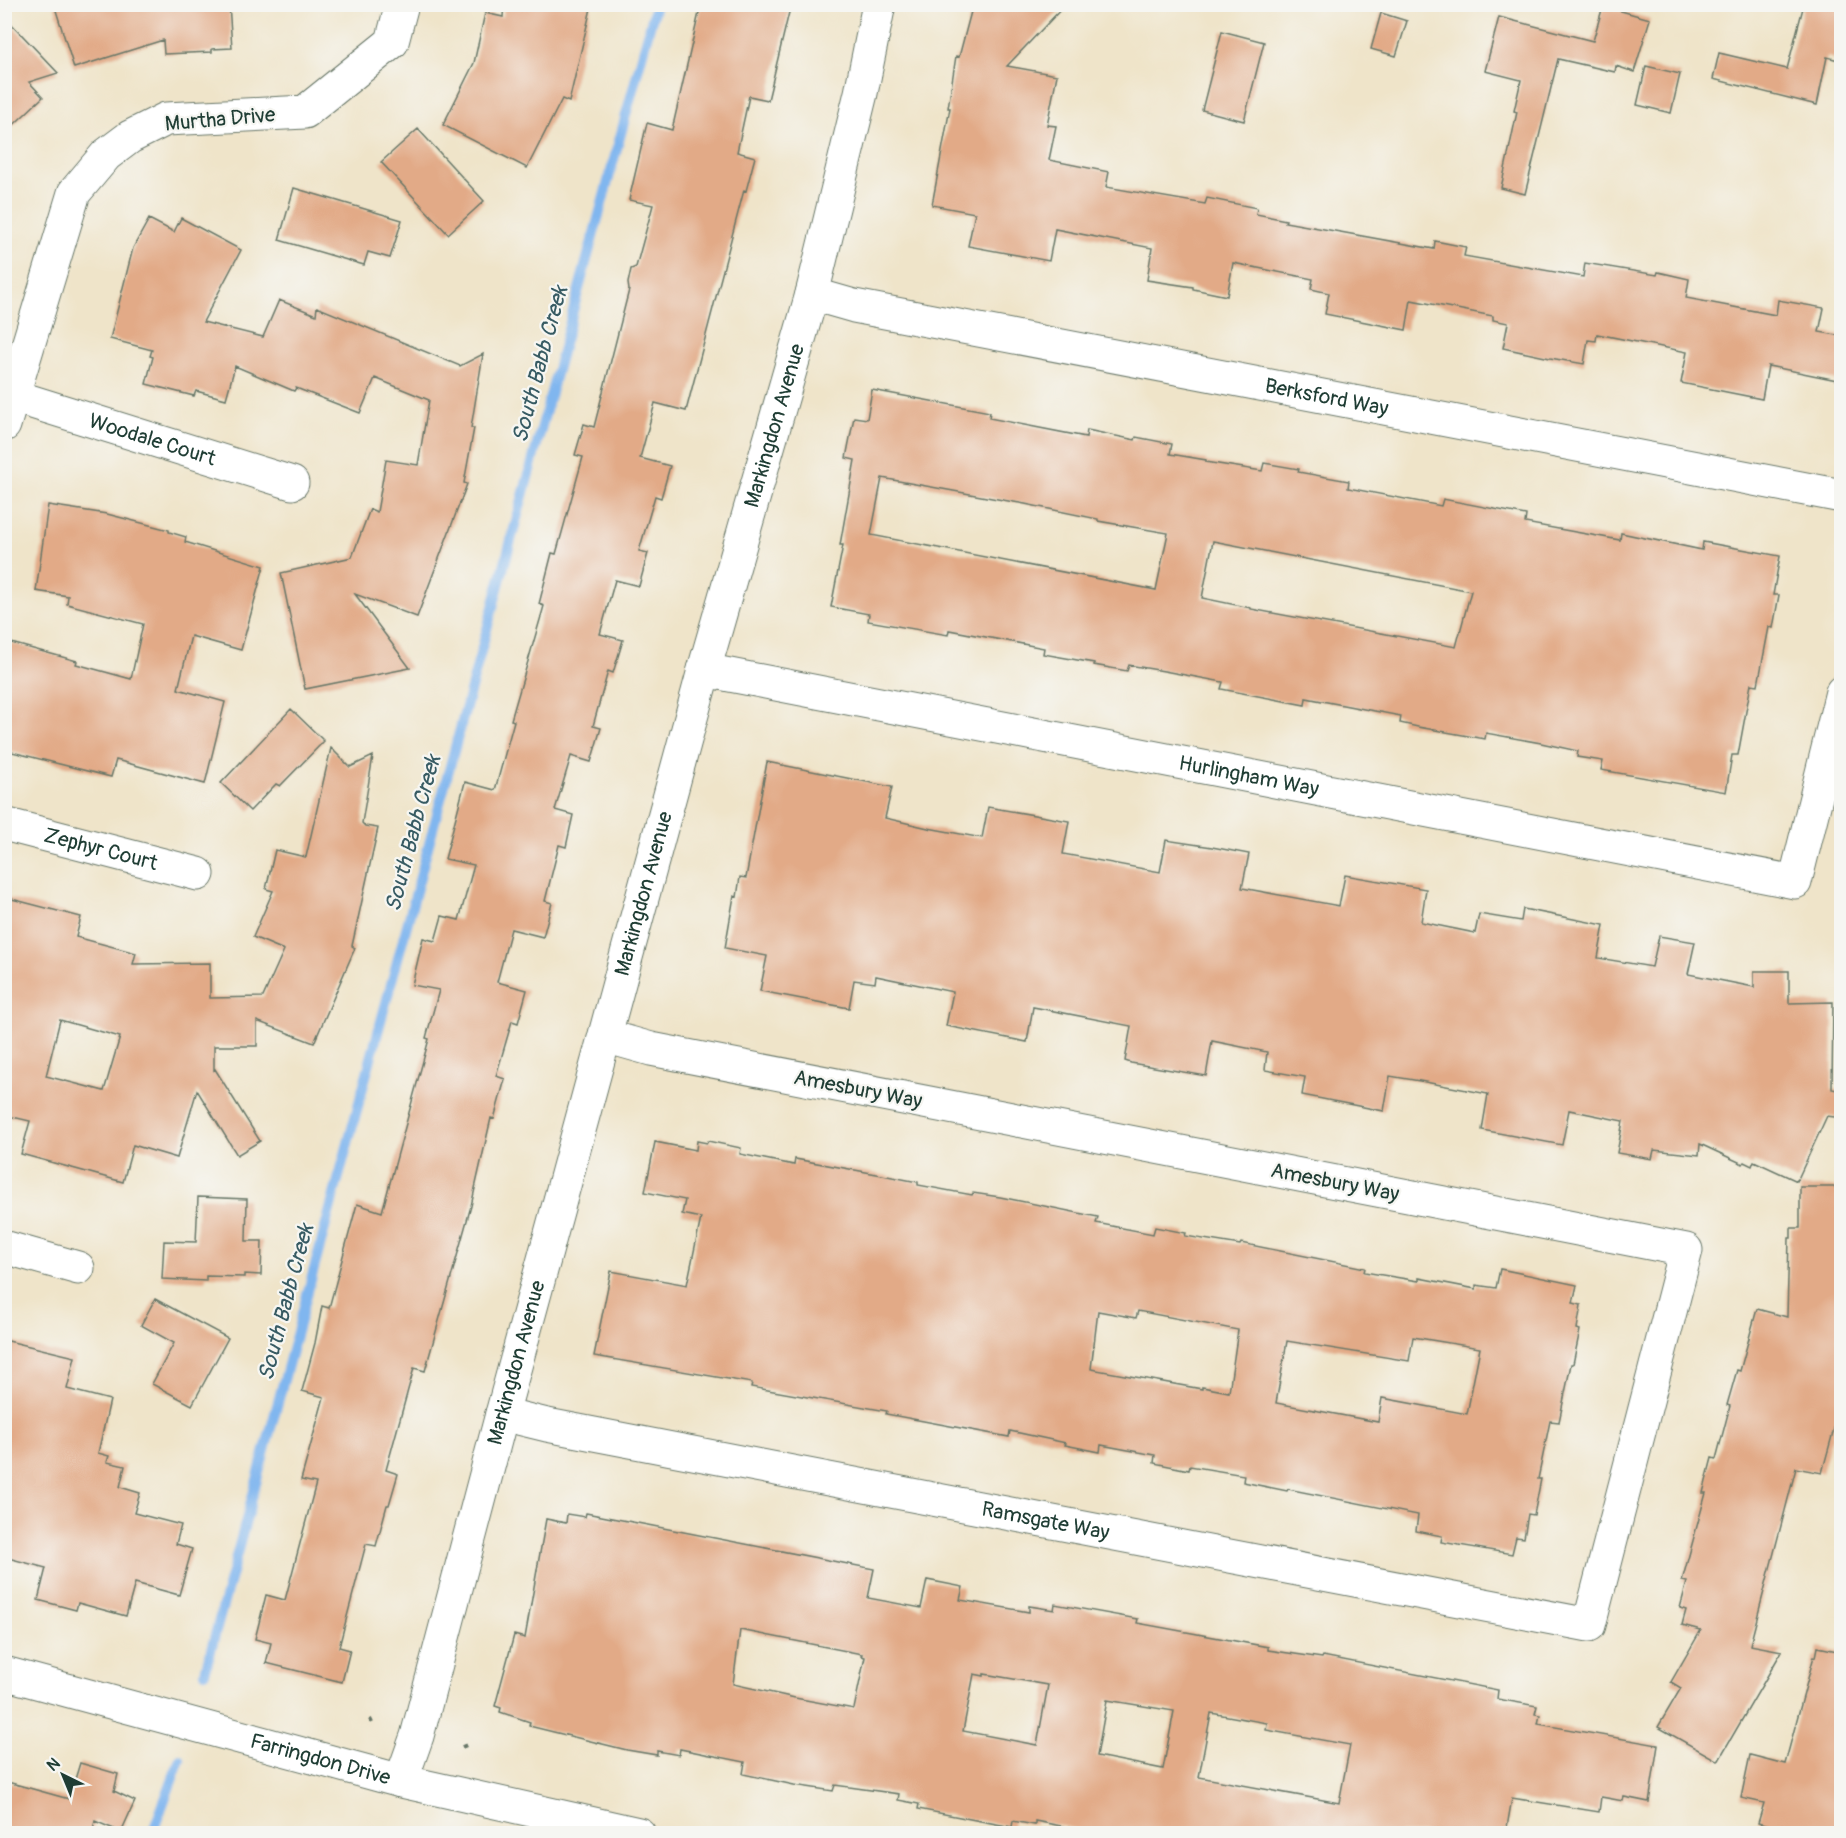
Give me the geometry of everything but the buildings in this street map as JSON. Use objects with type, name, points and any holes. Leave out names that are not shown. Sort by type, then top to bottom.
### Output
[{"type":"street","name":"Murtha Drive","points":[[9,411],[74,193],[106,155],[129,136],[166,119],[305,112],[392,42],[402,4]]},
{"type":"street","name":"Markingdon Avenue","points":[[401,1781],[420,1724],[704,670],[812,294],[861,93],[879,4]]},
{"type":"street","name":"Berksford Way","points":[[812,294],[878,310],[1842,496]]},
{"type":"street","name":"Woodale Court","points":[[9,411],[292,483]]},
{"type":"street","name":"Hurlingham Way","points":[[704,670],[1795,882],[1842,692]]},
{"type":"street","name":"Zephyr Court","points":[[4,824],[198,874]]},
{"type":"street","name":"Amesbury Way","points":[[605,1036],[651,1049],[1686,1250],[1589,1624]]},
{"type":"street","points":[[4,1247],[78,1268]]},
{"type":"street","name":"Ramsgate Way","points":[[502,1414],[547,1425],[1589,1624]]},
{"type":"street","name":"Farringdon Drive","points":[[4,1673],[401,1781],[639,1833]]},
{"type":"path","points":[[370,1719],[373,1725]]},
{"type":"path","points":[[462,1747],[470,1744]]},
{"type":"waterway","name":"South Babb Creek","points":[[205,1672],[656,4]]},
{"type":"waterway","name":"South Babb Creek","points":[[152,1834],[180,1759]]}]
